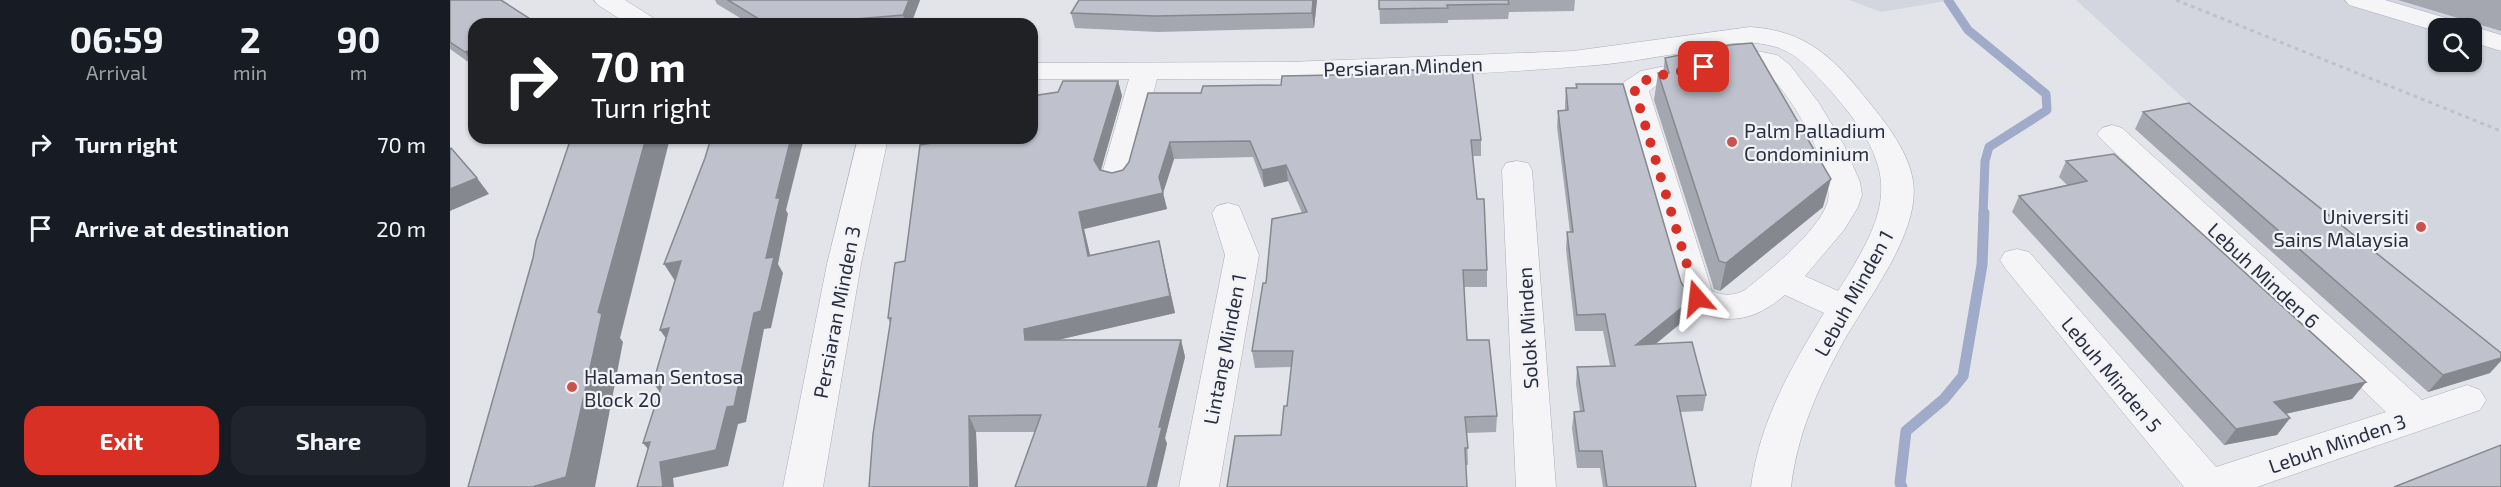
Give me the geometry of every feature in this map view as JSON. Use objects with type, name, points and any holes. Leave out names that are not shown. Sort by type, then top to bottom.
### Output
[{"type":"street","points":[[607,0],[636,18]]},
{"type":"street","points":[[2358,0],[2428,20]]},
{"type":"street","name":"Persiaran Minden","points":[[1038,71],[1249,71],[1559,60],[1623,55],[1743,35],[1772,38]]},
{"type":"street","points":[[2482,37],[2501,43]]},
{"type":"street","name":"Lebuh Minden 1","points":[[1771,487],[1777,450],[1819,353],[1888,235],[1896,211],[1896,167],[1882,140],[1818,62],[1802,49],[1772,38]]},
{"type":"street","points":[[1747,57],[1769,62],[1782,75],[1819,123],[1842,173],[1846,196],[1833,224],[1789,273],[1769,291],[1744,306],[1720,307],[1697,298],[1634,88],[1651,77],[1747,57]]},
{"type":"street","points":[[1116,177],[1145,71]]},
{"type":"street","name":"Lebuh Minden 6","points":[[2112,134],[2416,417]]},
{"type":"street","name":"Persiaran Minden 3","points":[[803,487],[844,264],[872,144]]},
{"type":"street","name":"Solok Minden","points":[[1517,170],[1536,487]]},
{"type":"street","name":"Lintang Minden 1","points":[[1199,487],[1242,255],[1228,213]]},
{"type":"street","name":"Lebuh Minden 5","points":[[2017,260],[2207,487]]},
{"type":"street","points":[[1789,273],[1850,300]]},
{"type":"street","name":"Lebuh Minden 3","points":[[2207,487],[2467,400]]},
{"type":"path","points":[[2176,0],[2501,130]]},
{"type":"shaded area","points":[[1849,0],[1953,0],[1881,12]]},
{"type":"shaded area","name":"Universiti Sains Malaysia","points":[[2076,0],[2501,0],[2501,355],[2183,98]]},
{"type":"building","points":[[450,0],[501,0],[529,18],[468,18],[468,51],[465,52],[450,42]]},
{"type":"building","points":[[728,0],[909,0],[903,15],[867,18],[757,18]]},
{"type":"building","points":[[1079,0],[1313,0],[1312,13],[1155,16],[1071,13]]},
{"type":"building","points":[[1379,0],[1508,0],[1509,4],[1379,9]]},
{"type":"building","name":"Palm Palladium Condominium","points":[[1752,43],[1831,179],[1726,263],[1719,261],[1658,73],[1669,73],[1665,58]]},
{"type":"building","points":[[1387,70],[1472,70],[1481,140],[1471,140],[1477,199],[1484,199],[1487,270],[1463,270],[1467,340],[1489,340],[1497,416],[1465,417],[1468,448],[1465,448],[1467,487],[1227,487],[1235,436],[1281,435],[1284,406],[1287,406],[1293,351],[1252,351],[1263,283],[1266,283],[1272,219],[1307,212],[1286,165],[1262,170],[1250,141],[1170,142],[1159,177],[1163,193],[1079,212],[1088,256],[1159,241],[1170,296],[1024,329],[1025,340],[1181,340],[1159,427],[1162,427],[1147,487],[1015,487],[1041,415],[969,416],[970,487],[869,487],[873,434],[891,318],[888,318],[895,263],[905,261],[920,145],[1038,144],[1038,95],[1058,92],[1063,81],[1118,81],[1094,160],[1100,170],[1112,173],[1123,170],[1129,162],[1148,93],[1201,93],[1203,86],[1281,85],[1282,76],[1387,74]]},
{"type":"building","points":[[1576,84],[1623,84],[1681,282],[1686,290],[1696,296],[1636,345],[1692,342],[1706,395],[1677,396],[1696,487],[1607,487],[1602,451],[1579,451],[1574,412],[1584,411],[1577,367],[1615,366],[1605,314],[1577,315],[1567,232],[1573,232],[1558,111],[1568,110],[1566,88],[1577,88]]},
{"type":"building","points":[[2189,103],[2501,353],[2501,358],[2443,375],[2143,112]]},
{"type":"building","name":"Halaman Sentosa Block 20","points":[[569,144],[644,144],[598,312],[602,314],[566,477],[532,487],[468,487],[533,258],[536,241]]},
{"type":"building","points":[[709,144],[790,144],[776,198],[780,198],[766,258],[774,257],[761,311],[754,313],[734,406],[727,407],[716,450],[660,462],[663,487],[637,487],[650,442],[643,443],[663,381],[653,383],[669,328],[660,330],[681,261],[664,264]]},
{"type":"building","points":[[450,149],[477,178],[450,189]]},
{"type":"building","points":[[2114,154],[2366,382],[2274,402],[2290,418],[2236,429],[2019,196],[2087,181],[2066,161]]},
{"type":"building","points":[[2501,445],[2501,487],[2394,487]]},
{"type":"waterway","points":[[1948,0],[1968,30],[2046,94],[2047,110],[1989,147],[1985,161],[1983,214]]},
{"type":"waterway","points":[[1902,487],[1900,483],[1906,431],[1944,399],[1963,376],[1982,265],[1984,213]]},
{"type":"place","name":"Palm Palladium Condominium","points":[[1732,142]]},
{"type":"place","name":"Universiti Sains Malaysia","points":[[2421,227]]},
{"type":"place","name":"Halaman Sentosa Block 20","points":[[572,387]]},
{"type":"route","points":[[1697,298],[1634,88],[1651,77],[1704,67]]}]
